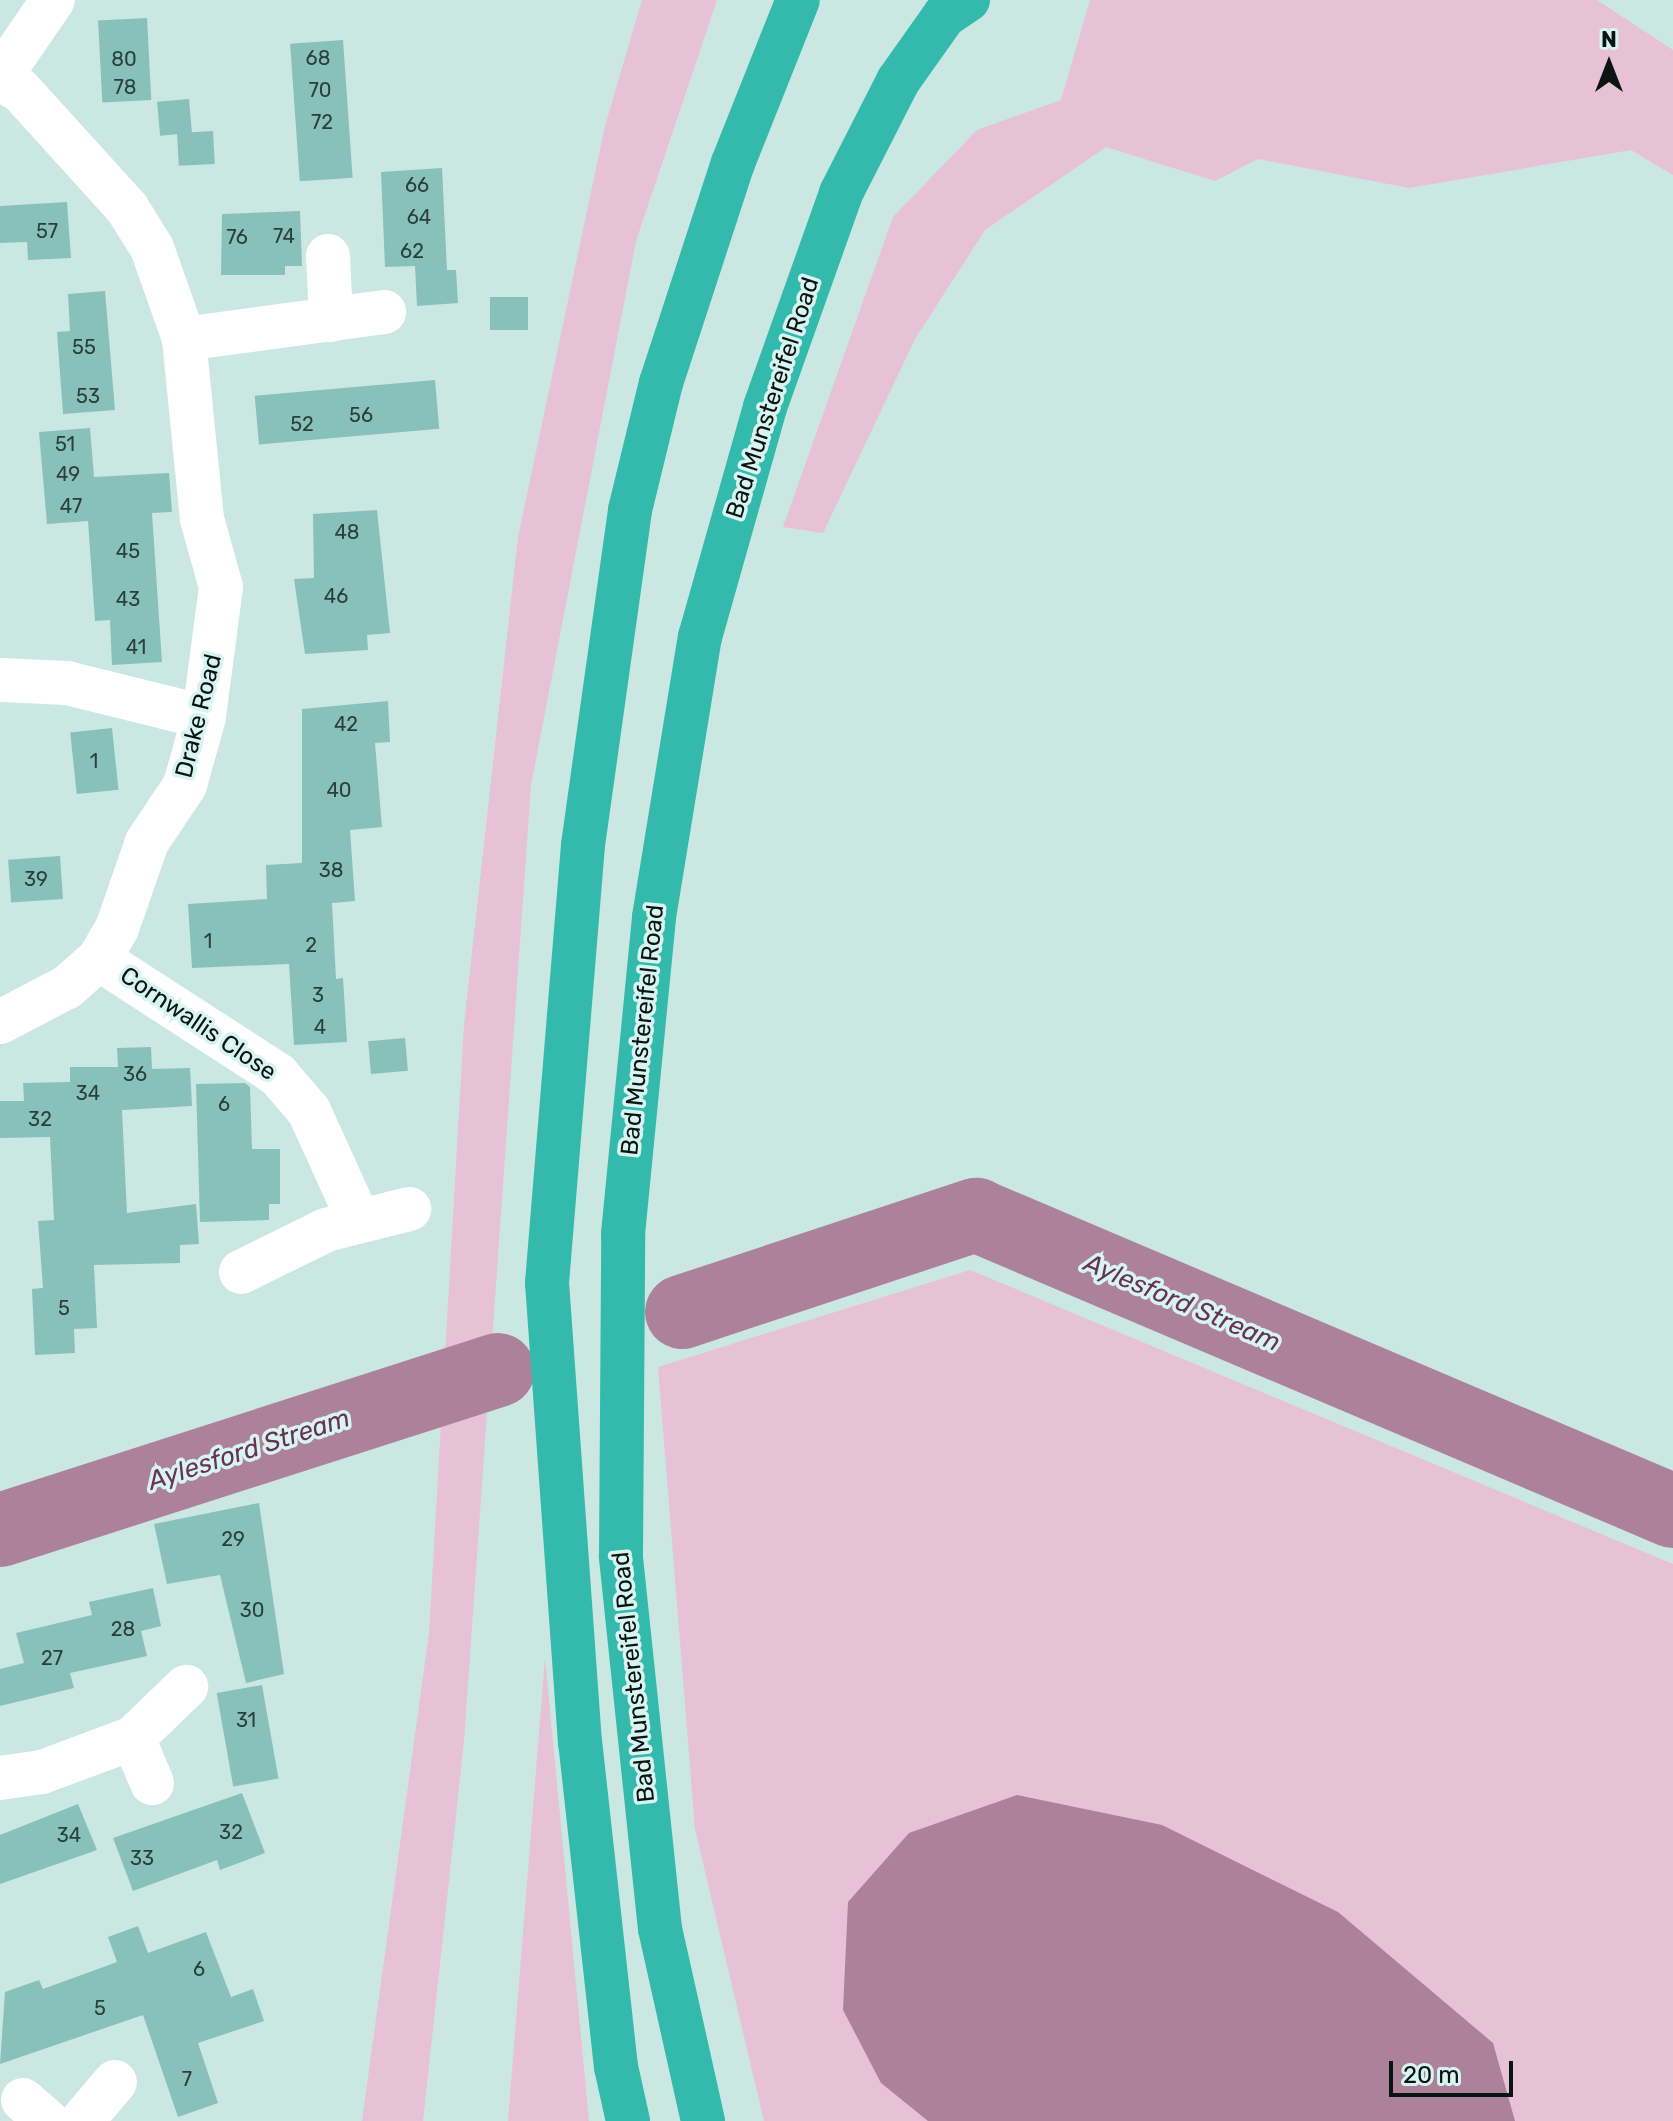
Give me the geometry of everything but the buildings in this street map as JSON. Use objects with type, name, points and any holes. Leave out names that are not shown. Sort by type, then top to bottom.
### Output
[{"type":"highway","points":[[620,2121],[579,1728],[547,1283],[583,845],[628,524],[661,383],[733,163],[798,0]]},
{"type":"highway","name":"Bad Munstereifel Road","points":[[703,2121],[660,1929],[621,1556],[623,1234],[654,917],[700,637],[765,407],[841,193],[898,81],[944,16],[968,0]]},
{"type":"highway","points":[[616,2067],[628,2121]]},
{"type":"street","points":[[0,78],[53,0]]},
{"type":"street","name":"Drake Road","points":[[0,78],[20,90],[127,208],[157,260],[184,339],[202,519],[221,587],[204,717],[185,785],[147,842],[117,928],[99,959],[32,1010],[0,1022]]},
{"type":"street","points":[[328,256],[331,320]]},
{"type":"street","points":[[184,339],[384,312]]},
{"type":"street","points":[[0,680],[67,683],[204,717]]},
{"type":"street","name":"Cornwallis Close","points":[[99,959],[278,1075],[309,1111],[358,1219]]},
{"type":"street","points":[[241,1272],[358,1219],[409,1209]]},
{"type":"street","points":[[0,1778],[42,1772],[133,1738],[186,1687]]},
{"type":"street","points":[[133,1738],[152,1783]]},
{"type":"street","points":[[82,2121],[115,2082]]},
{"type":"shaded area","points":[[642,0],[717,0],[636,241],[531,785],[464,1741],[423,2121],[362,2121],[429,1633],[464,1025],[518,537],[605,126]]},
{"type":"shaded area","points":[[1090,0],[1597,0],[1673,50],[1673,175],[1631,150],[1409,188],[1258,159],[1215,181],[1106,147],[985,230],[915,339],[823,533],[783,527],[893,217],[977,130],[1061,100]]},
{"type":"shaded area","points":[[970,1270],[1673,1564],[1673,2121],[764,2121],[695,1829],[658,1367]]},
{"type":"shaded area","points":[[545,1658],[589,2121],[508,2121]]},
{"type":"shaded area","points":[[1017,1795],[1162,1825],[1338,1912],[1493,2043],[1515,2121],[928,2121],[881,2083],[843,2010],[848,1902],[909,1833]]},
{"type":"waterway","name":"Aylesford Stream","points":[[682,1312],[976,1215],[1673,1511]]},
{"type":"waterway","name":"Aylesford Stream","points":[[0,1530],[498,1370]]}]
